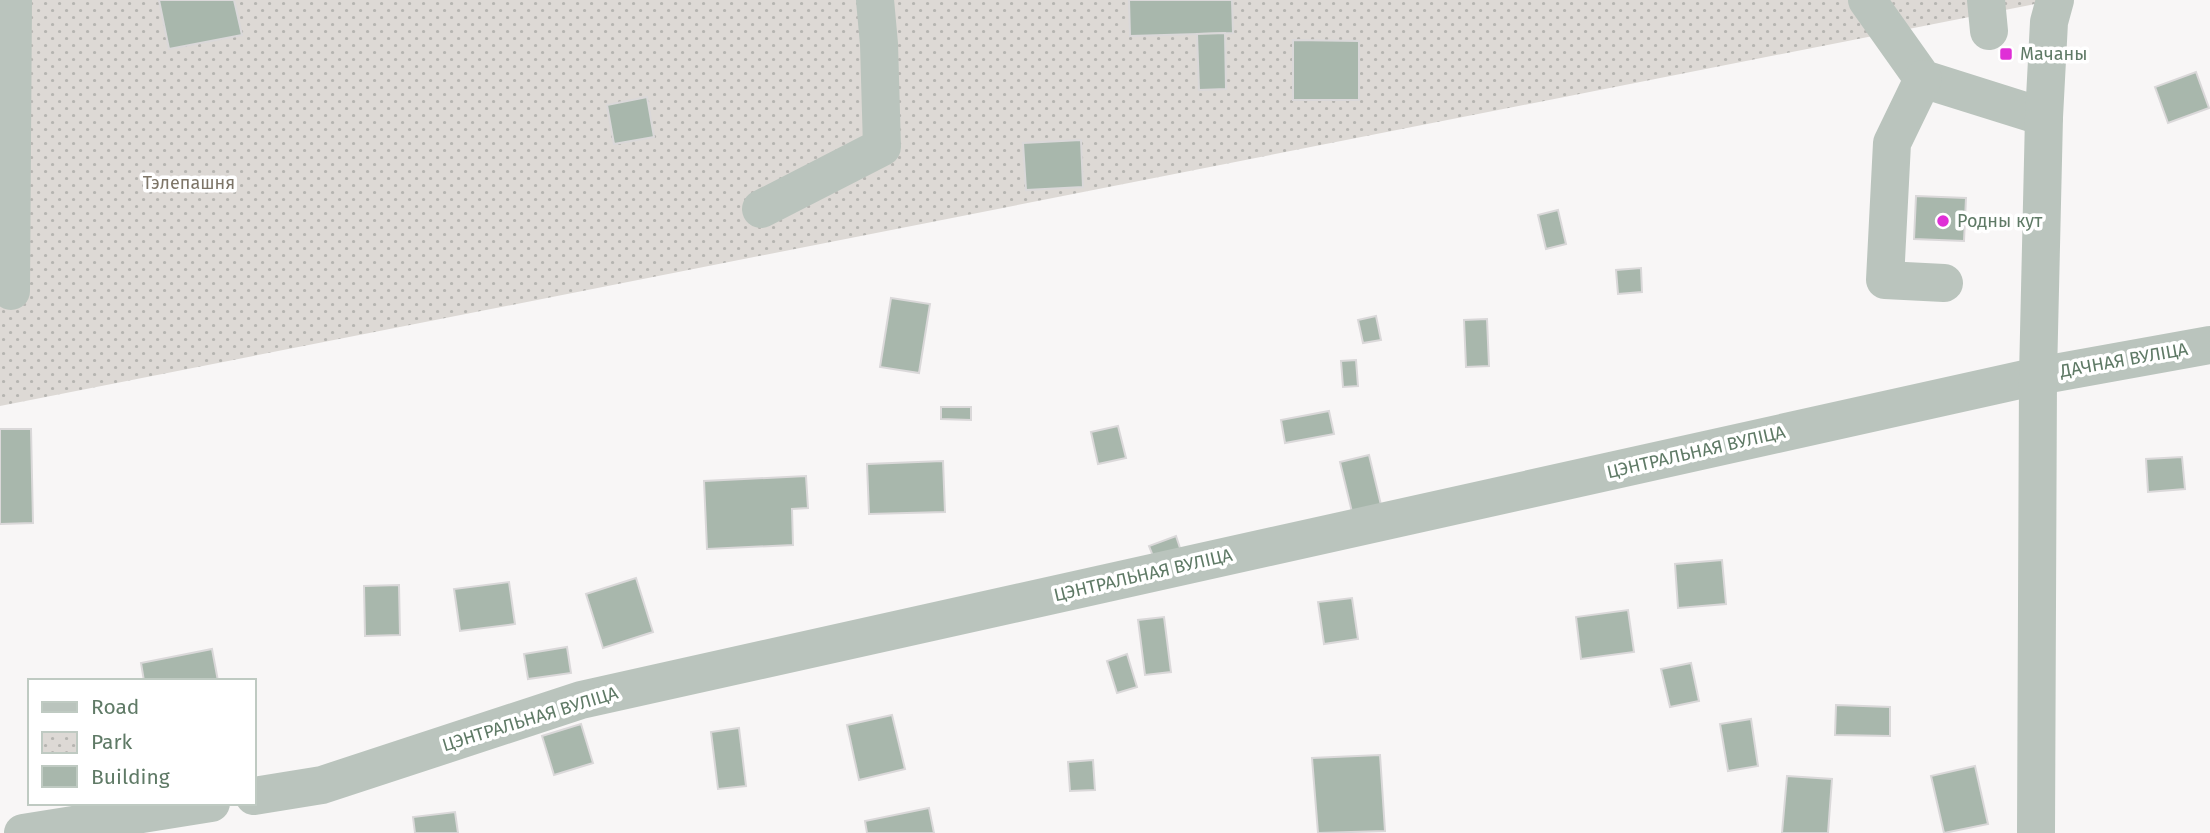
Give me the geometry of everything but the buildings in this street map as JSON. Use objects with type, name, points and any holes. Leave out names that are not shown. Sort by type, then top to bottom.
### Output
[{"type":"street","points":[[10,291],[13,0]]},
{"type":"street","points":[[761,209],[883,147],[879,44],[874,0]]},
{"type":"street","points":[[1867,0],[1923,79],[2044,117]]},
{"type":"street","points":[[2036,833],[2038,376],[2044,117],[2049,22],[2055,0]]},
{"type":"street","points":[[1923,79],[1892,143],[1885,280],[1944,283]]},
{"type":"street","name":"ДАЧНАЯ ВУЛІЦА","points":[[2038,376],[2210,345]]},
{"type":"street","name":"ЦЭНТРАЛЬНАЯ ВУЛІЦА","points":[[256,796],[322,785],[581,700],[2038,376]]},
{"type":"street","points":[[23,833],[198,805]]},
{"type":"green space","name":"Тэлепашня","points":[[0,0],[2055,0],[0,406]]},
{"type":"place","name":"Мачаны","points":[[2006,54]]},
{"type":"place","name":"Родны кут","points":[[1943,221]]}]
